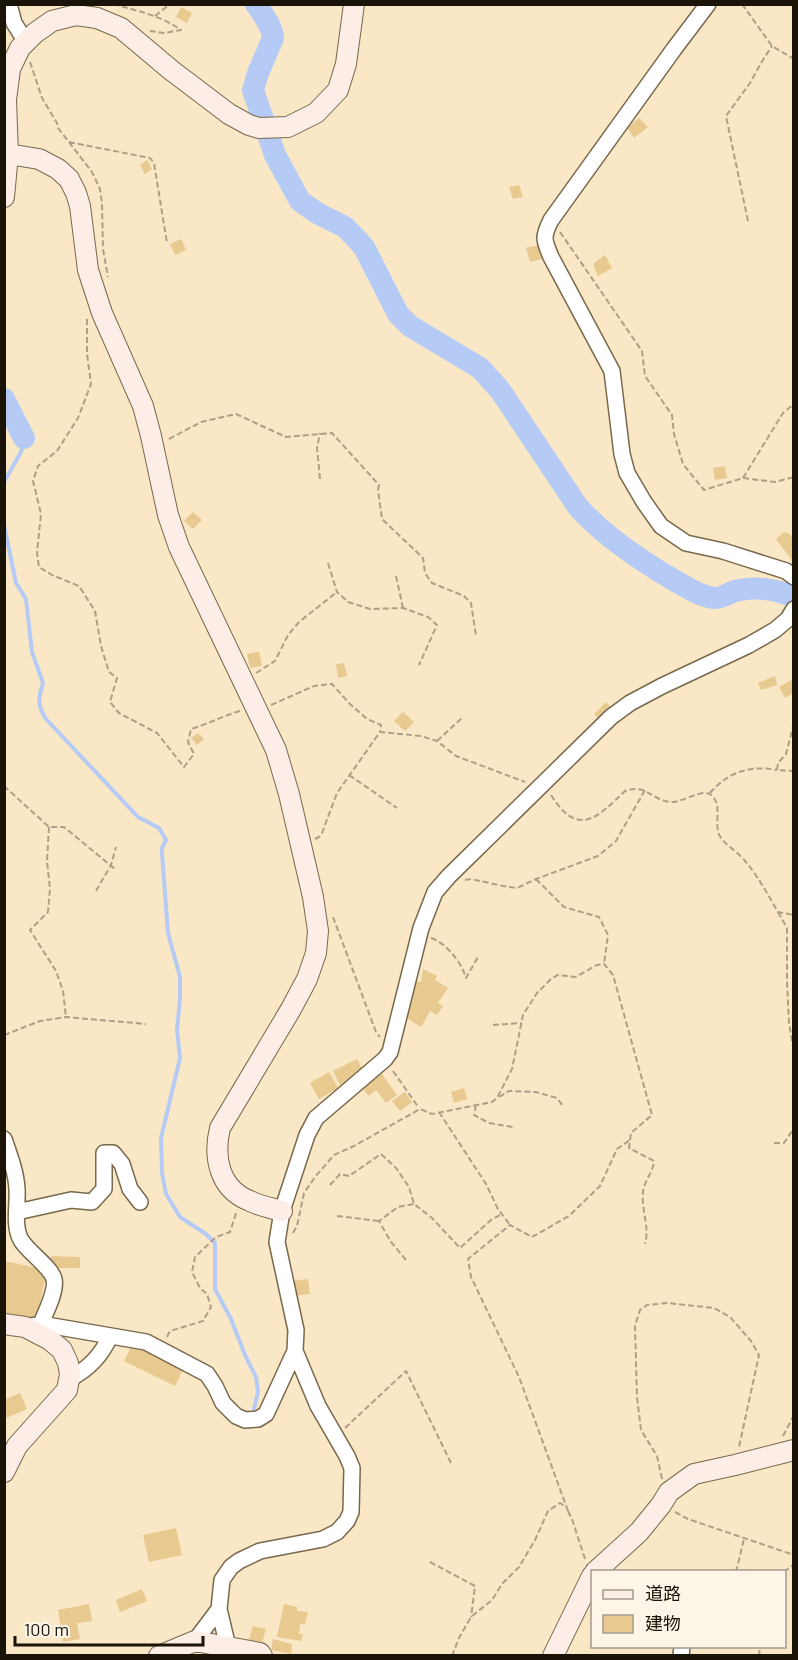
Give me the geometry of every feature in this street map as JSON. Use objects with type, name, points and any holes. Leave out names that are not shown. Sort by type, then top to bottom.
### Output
[{"type":"street","points":[[9,4],[14,23],[26,42]]},
{"type":"street","points":[[4,196],[8,154],[6,100],[10,69],[20,48],[52,21],[76,15],[97,18],[121,28],[229,114],[249,125],[267,128],[288,127],[316,113],[338,90],[346,64],[354,4]]},
{"type":"street","points":[[708,4],[551,220],[544,241],[612,371],[622,454],[627,473],[661,526],[686,543],[723,551],[786,571],[794,578]]},
{"type":"street","points":[[8,154],[39,159],[69,179],[80,206],[88,270],[102,313],[143,406],[168,515],[179,547],[276,750],[289,794],[313,897],[318,931],[316,953],[307,979],[220,1128],[216,1144],[217,1160],[223,1177],[231,1188],[247,1201],[282,1211]]},
{"type":"street","points":[[4,1324],[146,1342],[207,1374],[223,1403],[236,1416],[246,1420],[258,1419],[266,1414],[295,1351],[296,1330],[278,1242],[282,1211],[307,1135],[316,1118],[387,1055],[420,935],[435,892],[611,717],[662,686],[749,645],[775,630],[788,619],[794,609]]},
{"type":"street","points":[[4,1140],[12,1162],[17,1188],[17,1223],[21,1240],[43,1263],[54,1279],[54,1291],[33,1326]]},
{"type":"street","points":[[17,1212],[71,1200],[92,1202],[104,1189],[104,1153],[113,1153],[122,1164],[130,1189],[140,1202]]},
{"type":"street","points":[[4,1472],[17,1446],[67,1390],[68,1363],[62,1350],[33,1326]]},
{"type":"street","points":[[69,1379],[80,1374],[97,1358],[110,1336]]},
{"type":"street","points":[[228,1647],[219,1610],[222,1580],[231,1567],[260,1551],[323,1539],[337,1532],[347,1521],[351,1512],[352,1468],[318,1406],[295,1351]]},
{"type":"street","points":[[553,1656],[591,1569],[639,1532],[665,1498],[694,1474],[789,1451]]},
{"type":"street","points":[[159,1656],[195,1641],[219,1610]]},
{"type":"street","points":[[195,1641],[260,1653],[262,1656]]},
{"type":"path","points":[[113,4],[155,16],[181,30],[164,33],[141,30],[126,33]]},
{"type":"path","points":[[155,16],[170,4]]},
{"type":"path","points":[[742,4],[772,46],[794,59]]},
{"type":"path","points":[[748,221],[726,116],[750,83],[772,46]]},
{"type":"path","points":[[69,142],[150,158],[154,163],[167,243]]},
{"type":"path","points":[[551,220],[642,351],[645,376],[672,415],[674,434],[683,464],[704,490],[743,478],[776,482],[794,477]]},
{"type":"path","points":[[102,313],[87,316],[87,354],[92,384],[78,418],[57,451],[38,466],[33,481],[41,514],[39,567],[79,586],[95,611],[100,646],[109,672],[117,678],[110,702],[119,713],[157,733],[183,767],[194,754],[188,742],[191,729],[255,706],[267,707],[314,686],[332,684],[367,719],[381,725],[380,732],[337,793],[319,837],[301,843]]},
{"type":"path","points":[[743,478],[783,413],[794,404]]},
{"type":"path","points":[[154,450],[174,435],[201,422],[236,414],[286,437],[332,433],[379,485],[382,519],[423,558],[425,573],[432,583],[464,596],[471,603],[476,636]]},
{"type":"path","points":[[320,433],[317,448],[320,479]]},
{"type":"path","points":[[328,563],[337,592],[348,602],[370,609],[403,608],[428,616],[437,625],[419,665]]},
{"type":"path","points":[[396,576],[403,608]]},
{"type":"path","points":[[243,682],[275,661],[288,635],[299,622],[337,592]]},
{"type":"path","points":[[437,741],[463,717]]},
{"type":"path","points":[[777,770],[778,763],[786,754],[794,723]]},
{"type":"path","points":[[380,732],[421,736],[437,741],[456,756],[541,785],[557,805],[576,820],[581,821],[603,812],[625,790],[634,788],[645,790],[663,802],[678,802],[705,792],[710,793],[717,805],[717,829],[722,838],[746,861],[787,928],[789,1023],[794,1052]]},
{"type":"path","points":[[710,793],[715,786],[735,773],[762,767],[794,771]]},
{"type":"path","points":[[349,775],[397,807]]},
{"type":"path","points":[[4,786],[49,826],[64,827],[115,868]]},
{"type":"path","points":[[449,876],[457,881],[471,879],[517,888],[598,856],[616,841],[645,790]]},
{"type":"path","points":[[49,826],[48,912],[30,930],[56,971],[63,991],[66,1017]]},
{"type":"path","points":[[96,891],[111,865],[116,848]]},
{"type":"path","points":[[536,879],[564,907],[599,917],[608,935],[604,964],[613,975],[652,1115],[631,1133],[628,1148],[654,1161],[643,1191],[648,1235],[645,1244]]},
{"type":"path","points":[[778,912],[794,915]]},
{"type":"path","points":[[333,917],[376,1032],[387,1055],[420,1109],[432,1113],[492,1102],[509,1091],[536,1092],[557,1098],[563,1106]]},
{"type":"path","points":[[420,935],[440,941],[463,968],[466,978],[478,957]]},
{"type":"path","points":[[497,1098],[512,1069],[523,1015],[537,993],[558,975],[576,977],[597,965],[604,964]]},
{"type":"path","points":[[4,1035],[40,1021],[66,1017],[146,1024]]},
{"type":"path","points":[[493,1024],[521,1023]]},
{"type":"path","points":[[476,1105],[474,1115],[489,1123],[513,1128]]},
{"type":"path","points":[[280,1253],[297,1226],[304,1193],[334,1155],[420,1109]]},
{"type":"path","points":[[439,1112],[510,1225],[532,1237],[569,1216],[600,1186],[617,1149],[630,1140]]},
{"type":"path","points":[[774,1143],[784,1143],[794,1128]]},
{"type":"path","points":[[330,1185],[340,1174],[349,1176],[381,1154],[396,1168],[409,1187],[414,1204],[432,1218],[460,1248],[491,1220],[502,1214]]},
{"type":"path","points":[[161,1349],[170,1331],[202,1321],[211,1307],[207,1294],[200,1288],[192,1272],[195,1257],[216,1237],[231,1232],[242,1196]]},
{"type":"path","points":[[337,1216],[379,1221],[398,1207],[414,1204]]},
{"type":"path","points":[[379,1221],[391,1242],[406,1260]]},
{"type":"path","points":[[510,1225],[468,1259],[471,1277],[519,1377],[591,1569]]},
{"type":"path","points":[[735,1465],[759,1355],[751,1341],[730,1317],[714,1308],[667,1303],[647,1305],[640,1310],[634,1326],[636,1397],[641,1430],[657,1455],[665,1498],[688,1519],[794,1555]]},
{"type":"path","points":[[336,1436],[406,1371],[452,1463]]},
{"type":"path","points":[[789,1451],[783,1435],[794,1415]]},
{"type":"path","points":[[471,1617],[492,1600],[502,1584],[519,1567],[548,1511],[560,1503],[568,1511]]},
{"type":"path","points":[[736,1570],[744,1539]]},
{"type":"path","points":[[430,1562],[476,1586],[471,1617],[452,1656]]},
{"type":"building","points":[[181,7],[192,13],[187,23],[176,17]]},
{"type":"building","points":[[639,118],[648,127],[634,138],[627,128]]},
{"type":"building","points":[[147,160],[152,169],[145,174],[140,165]]},
{"type":"building","points":[[519,185],[523,197],[513,199],[509,187]]},
{"type":"building","points":[[181,239],[186,250],[175,255],[170,244]]},
{"type":"building","points":[[539,245],[542,259],[530,262],[526,248]]},
{"type":"building","points":[[605,255],[612,268],[598,276],[593,264]]},
{"type":"building","points":[[725,466],[727,478],[715,480],[713,468]]},
{"type":"building","points":[[193,512],[202,520],[193,529],[184,521]]},
{"type":"building","points":[[784,532],[790,534],[794,539],[794,563],[776,539]]},
{"type":"building","points":[[259,652],[262,666],[250,668],[247,654]]},
{"type":"building","points":[[344,663],[347,676],[338,678],[336,664]]},
{"type":"building","points":[[775,676],[777,685],[761,690],[758,683]]},
{"type":"building","points":[[793,679],[794,693],[785,698],[779,687]]},
{"type":"building","points":[[606,702],[613,709],[601,721],[594,714]]},
{"type":"building","points":[[403,712],[414,722],[405,731],[394,721]]},
{"type":"building","points":[[198,733],[204,739],[197,745],[191,738]]},
{"type":"building","points":[[423,969],[437,976],[435,980],[448,988],[438,1003],[443,1006],[437,1015],[430,1011],[421,1027],[407,1018],[413,981],[421,982]]},
{"type":"building","points":[[357,1059],[364,1073],[340,1085],[333,1071]]},
{"type":"building","points":[[329,1072],[338,1088],[319,1099],[310,1083]]},
{"type":"building","points":[[381,1073],[397,1095],[386,1103],[376,1090],[369,1096],[362,1088]]},
{"type":"building","points":[[464,1088],[467,1099],[454,1103],[451,1092]]},
{"type":"building","points":[[405,1092],[412,1102],[400,1111],[392,1101]]},
{"type":"building","points":[[51,1256],[80,1257],[80,1268],[51,1268]]},
{"type":"building","points":[[4,1261],[47,1270],[36,1321],[4,1314]]},
{"type":"building","points":[[308,1279],[310,1294],[293,1296],[291,1281]]},
{"type":"building","points":[[133,1343],[184,1367],[175,1386],[124,1361]]},
{"type":"building","points":[[20,1393],[27,1409],[4,1419],[4,1400]]},
{"type":"building","points":[[176,1528],[182,1555],[149,1562],[143,1535]]},
{"type":"building","points":[[142,1589],[147,1601],[120,1612],[116,1600]]},
{"type":"building","points":[[89,1604],[92,1621],[77,1623],[80,1639],[63,1642],[58,1610]]},
{"type":"building","points":[[284,1604],[297,1607],[297,1611],[308,1612],[305,1624],[300,1624],[299,1634],[303,1634],[301,1641],[277,1637]]},
{"type":"building","points":[[253,1626],[266,1629],[261,1647],[248,1643]]},
{"type":"building","points":[[273,1639],[292,1644],[291,1654],[271,1650]]},
{"type":"waterway","points":[[256,4],[269,24],[273,38],[253,90],[275,155],[300,201],[317,213],[345,227],[364,247],[398,314],[410,326],[480,368],[500,390],[578,507],[599,528],[634,555],[687,588],[708,597],[722,597],[742,589],[772,590],[794,597]]},
{"type":"waterway","points":[[4,399],[24,438]]},
{"type":"waterway","points":[[4,482],[21,452],[24,438]]},
{"type":"waterway","points":[[4,525],[16,583],[26,599],[32,652],[43,683],[39,701],[43,714],[138,817],[159,828],[166,840],[162,853],[168,933],[180,977],[177,1030],[180,1058],[161,1138],[162,1173],[166,1194],[180,1217],[206,1234],[215,1243],[215,1289],[231,1319],[256,1377],[258,1392],[254,1409]]}]
